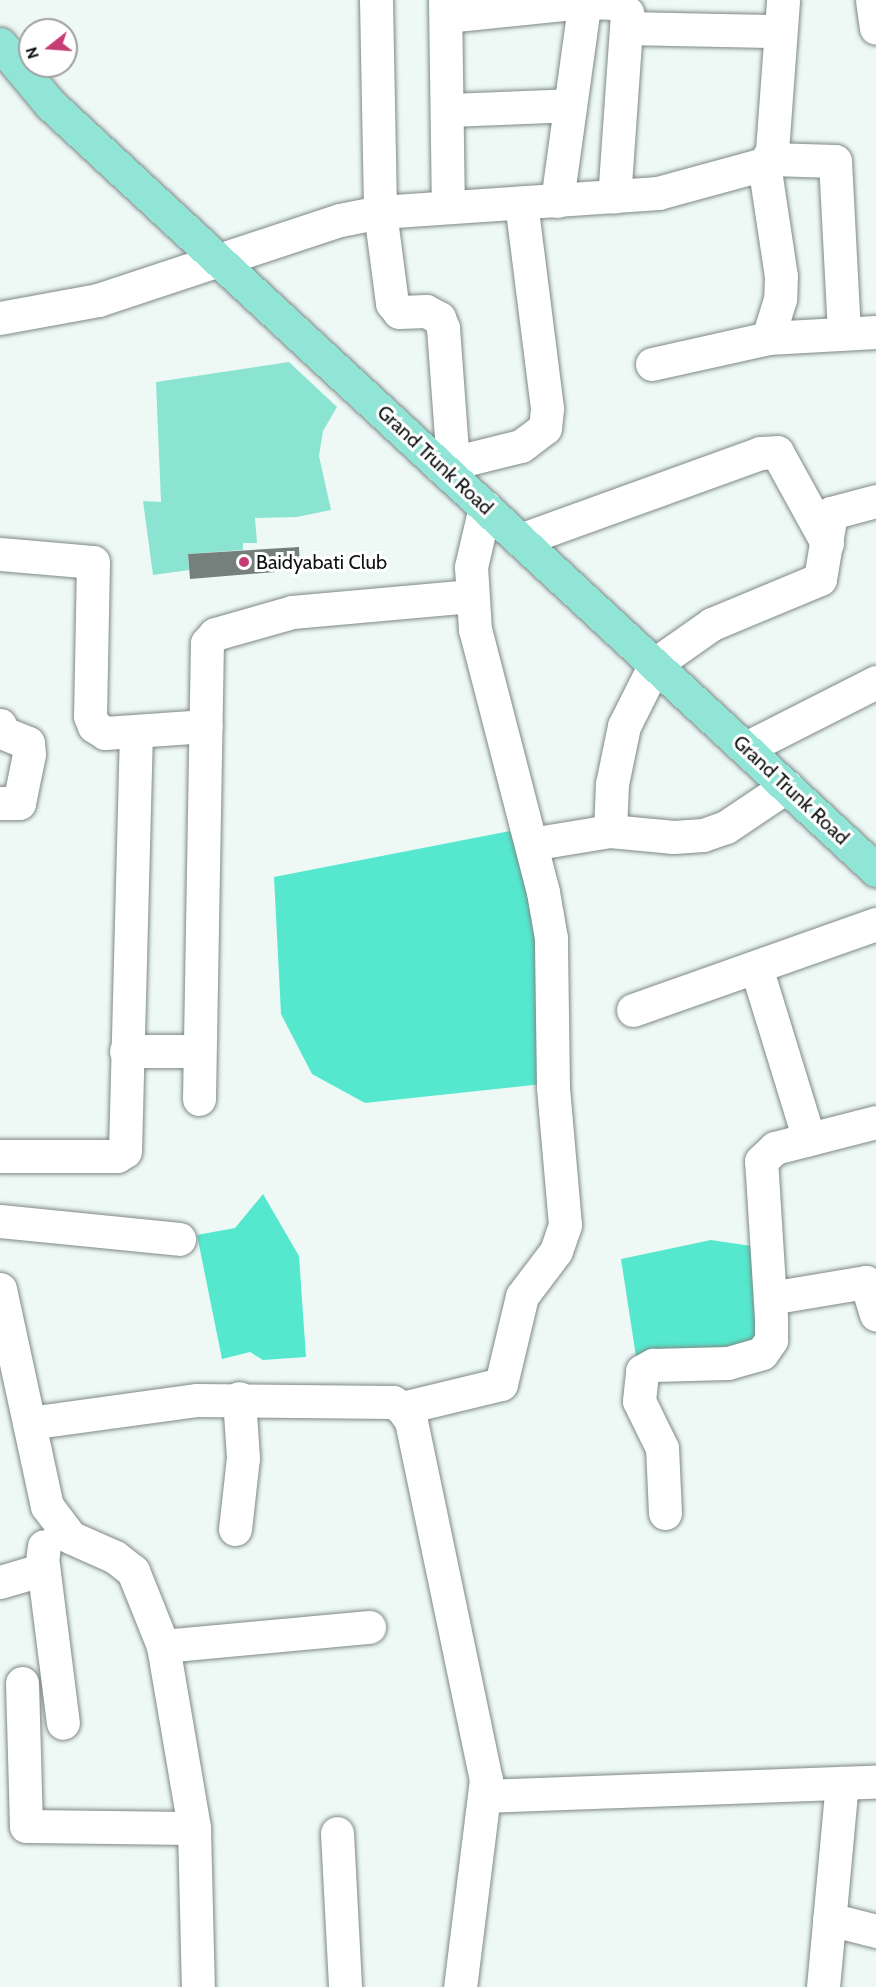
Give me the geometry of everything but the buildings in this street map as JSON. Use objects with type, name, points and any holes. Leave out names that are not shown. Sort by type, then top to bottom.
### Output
[{"type":"main road","name":"Grand Trunk Road","points":[[0,44],[50,104],[217,260],[446,464],[485,507],[876,870]]},
{"type":"street","points":[[376,0],[380,212],[392,303],[399,312],[426,311],[439,318],[443,328],[446,464],[521,446],[545,428],[547,408],[521,203]]},
{"type":"street","points":[[872,0],[876,27]]},
{"type":"street","points":[[448,207],[445,8],[585,1],[616,3],[627,13],[629,28],[614,197]]},
{"type":"street","points":[[557,201],[585,1]]},
{"type":"street","points":[[629,28],[781,15],[767,162],[781,276],[780,299],[768,338]]},
{"type":"street","points":[[448,110],[570,105]]},
{"type":"street","points":[[0,318],[98,300],[301,231],[380,212],[614,197],[699,185],[767,162],[835,161],[860,332],[768,338],[652,364]]},
{"type":"street","points":[[520,540],[760,453],[777,452],[827,543]]},
{"type":"street","points":[[610,831],[612,784],[624,726],[655,664],[712,624],[820,579],[831,513],[876,501]]},
{"type":"street","points":[[402,1408],[501,1384],[522,1296],[556,1251],[565,1225],[553,1087],[551,938],[531,844],[475,630],[471,596],[471,567],[485,507]]},
{"type":"street","points":[[0,554],[93,562],[90,716],[94,726],[105,733],[206,726]]},
{"type":"street","points":[[199,1099],[207,644],[215,634],[292,612],[471,596]]},
{"type":"street","points":[[746,747],[876,682]]},
{"type":"street","points":[[0,725],[2,732],[28,743],[29,754],[19,803],[0,803]]},
{"type":"street","points":[[0,1156],[123,1154],[136,731]]},
{"type":"street","points":[[531,844],[610,831],[674,837],[703,835],[726,828],[787,786]]},
{"type":"street","points":[[633,1010],[876,924]]},
{"type":"street","points":[[756,966],[809,1139]]},
{"type":"street","points":[[126,1051],[199,1051]]},
{"type":"street","points":[[665,1513],[662,1448],[639,1401],[642,1371],[653,1365],[728,1363],[762,1353],[771,1340],[761,1161],[775,1148],[876,1122]]},
{"type":"street","points":[[0,1221],[180,1239]]},
{"type":"street","points":[[770,1298],[866,1282],[876,1314]]},
{"type":"street","points":[[0,1289],[46,1506],[43,1565],[63,1723]]},
{"type":"street","points":[[235,1529],[243,1458],[239,1398]]},
{"type":"street","points":[[29,1423],[239,1398],[393,1402],[402,1408],[411,1421],[479,1731],[486,1796],[460,1987]]},
{"type":"street","points":[[46,1506],[70,1537],[115,1557],[133,1571],[163,1646],[194,1828],[198,1987]]},
{"type":"street","points":[[0,1582],[35,1573],[43,1565]]},
{"type":"street","points":[[163,1646],[369,1627]]},
{"type":"street","points":[[22,1683],[23,1822],[28,1828],[194,1828]]},
{"type":"street","points":[[486,1796],[876,1782]]},
{"type":"street","points":[[823,1987],[842,1783]]},
{"type":"street","points":[[337,1833],[345,1987]]},
{"type":"street","points":[[829,1919],[876,1931]]},
{"type":"shaded area","points":[[289,362],[337,407],[323,431],[319,456],[331,510],[297,517],[255,518],[257,543],[243,543],[243,550],[188,554],[189,570],[153,575],[143,501],[161,502],[156,382]]},
{"type":"shaded area","points":[[510,831],[545,924],[542,1084],[365,1103],[312,1074],[281,1014],[274,877]]},
{"type":"shaded area","points":[[263,1194],[299,1256],[306,1357],[263,1360],[250,1352],[222,1359],[197,1235],[235,1228]]},
{"type":"shaded area","points":[[711,1240],[758,1247],[762,1325],[753,1344],[637,1363],[621,1259]]},
{"type":"place","name":"Baidyabati Club","points":[[244,562]]}]
